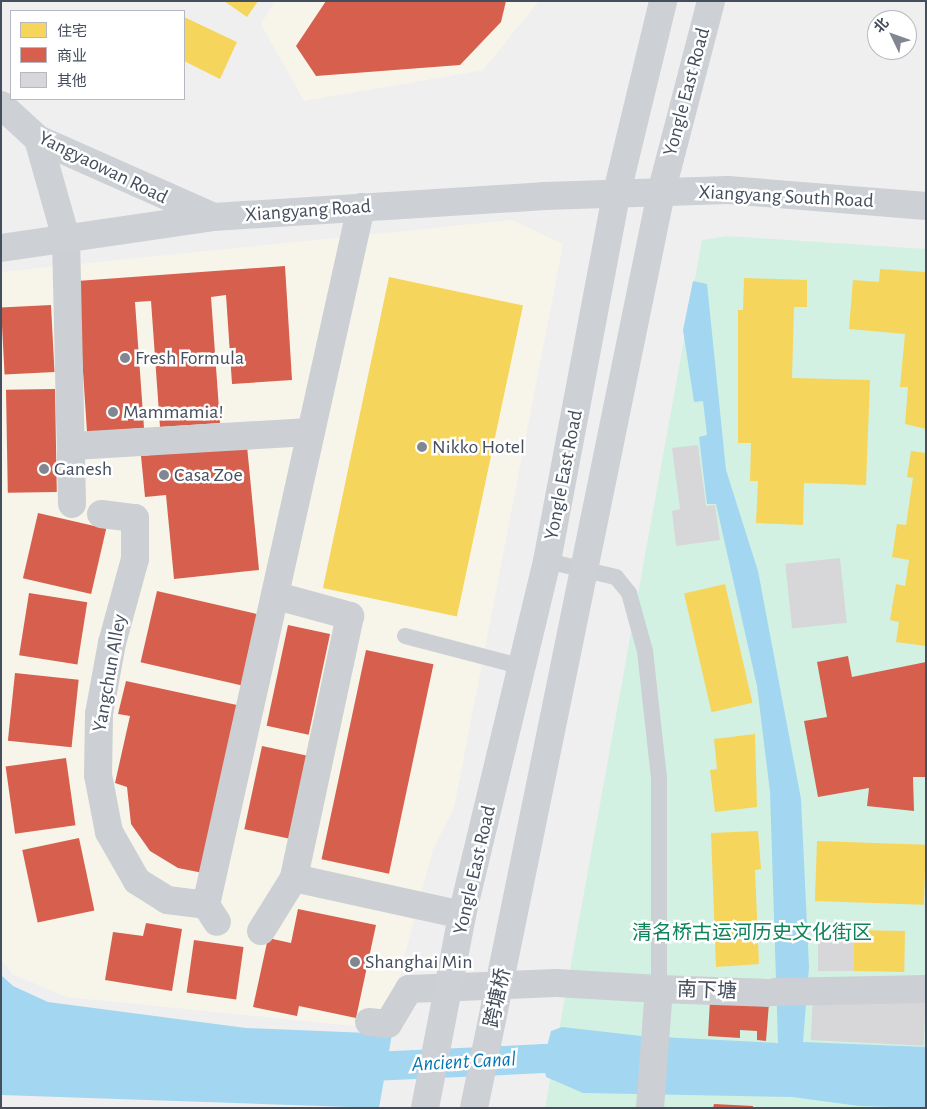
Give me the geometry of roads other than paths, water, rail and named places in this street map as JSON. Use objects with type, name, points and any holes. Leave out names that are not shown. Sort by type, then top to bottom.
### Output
[{"type":"main road","name":"Yongle East Road","points":[[425,1108],[458,947],[462,915],[523,667],[547,560],[616,196],[664,1]]},
{"type":"main road","name":"Yongle East Road","points":[[509,947],[661,193],[711,1]]},
{"type":"main road","name":"Yangyaowan Road","points":[[1,105],[38,139],[213,217]]},
{"type":"main road","points":[[38,139],[66,238]]},
{"type":"main road","name":"Xiangyang South Road","points":[[616,196],[728,190],[926,206]]},
{"type":"main road","name":"Xiangyang Road","points":[[1,248],[213,217],[361,207],[616,196]]},
{"type":"main road","name":"跨塘桥","points":[[474,1108],[509,947]]},
{"type":"street","points":[[261,931],[294,878],[350,616],[277,596],[310,432],[361,207]]},
{"type":"street","points":[[66,238],[73,446],[72,504]]},
{"type":"street","points":[[73,446],[310,432]]},
{"type":"street","name":"Yangchun Alley","points":[[101,514],[135,518],[136,559],[112,643],[99,714],[98,775],[109,832],[137,881],[166,900],[212,913],[277,596]]},
{"type":"street","points":[[294,878],[462,915]]},
{"type":"street","points":[[369,1022],[388,1024],[409,989],[556,982],[659,989]]},
{"type":"street","name":"南下塘","points":[[650,1108],[654,1030],[659,989],[771,993],[926,989]]},
{"type":"lane","points":[[547,560],[616,577],[629,593],[645,651],[659,777],[659,989]]},
{"type":"lane","points":[[405,636],[523,667]]},
{"type":"water","points":[[693,281],[707,284],[726,470],[758,571],[801,799],[809,967],[803,1042],[926,1047],[926,1108],[859,1106],[792,1097],[583,1093],[546,1077],[544,1058],[551,1031],[562,1027],[641,1036],[778,1043],[770,792],[757,686],[716,504],[707,504],[699,437],[707,435],[703,401],[694,402],[683,330]]},
{"type":"water","points":[[1,975],[13,986],[48,1002],[246,1028],[392,1034],[379,1108],[1,1095]]},
{"type":"waterway","name":"Ancient Canal","points":[[348,1067],[544,1058],[583,1063]]},
{"type":"place","name":"Fresh Formula","points":[[125,358]]},
{"type":"place","name":"Mammamia!","points":[[113,412]]},
{"type":"place","name":"Nikko Hotel","points":[[422,447]]},
{"type":"place","name":"Ganesh","points":[[44,469]]},
{"type":"place","name":"Casa Zoe","points":[[164,475]]},
{"type":"place","name":"Shanghai Min","points":[[355,962]]},
{"type":"park label","name":"清名桥古运河历史文化街区","points":[[752,933]]}]
